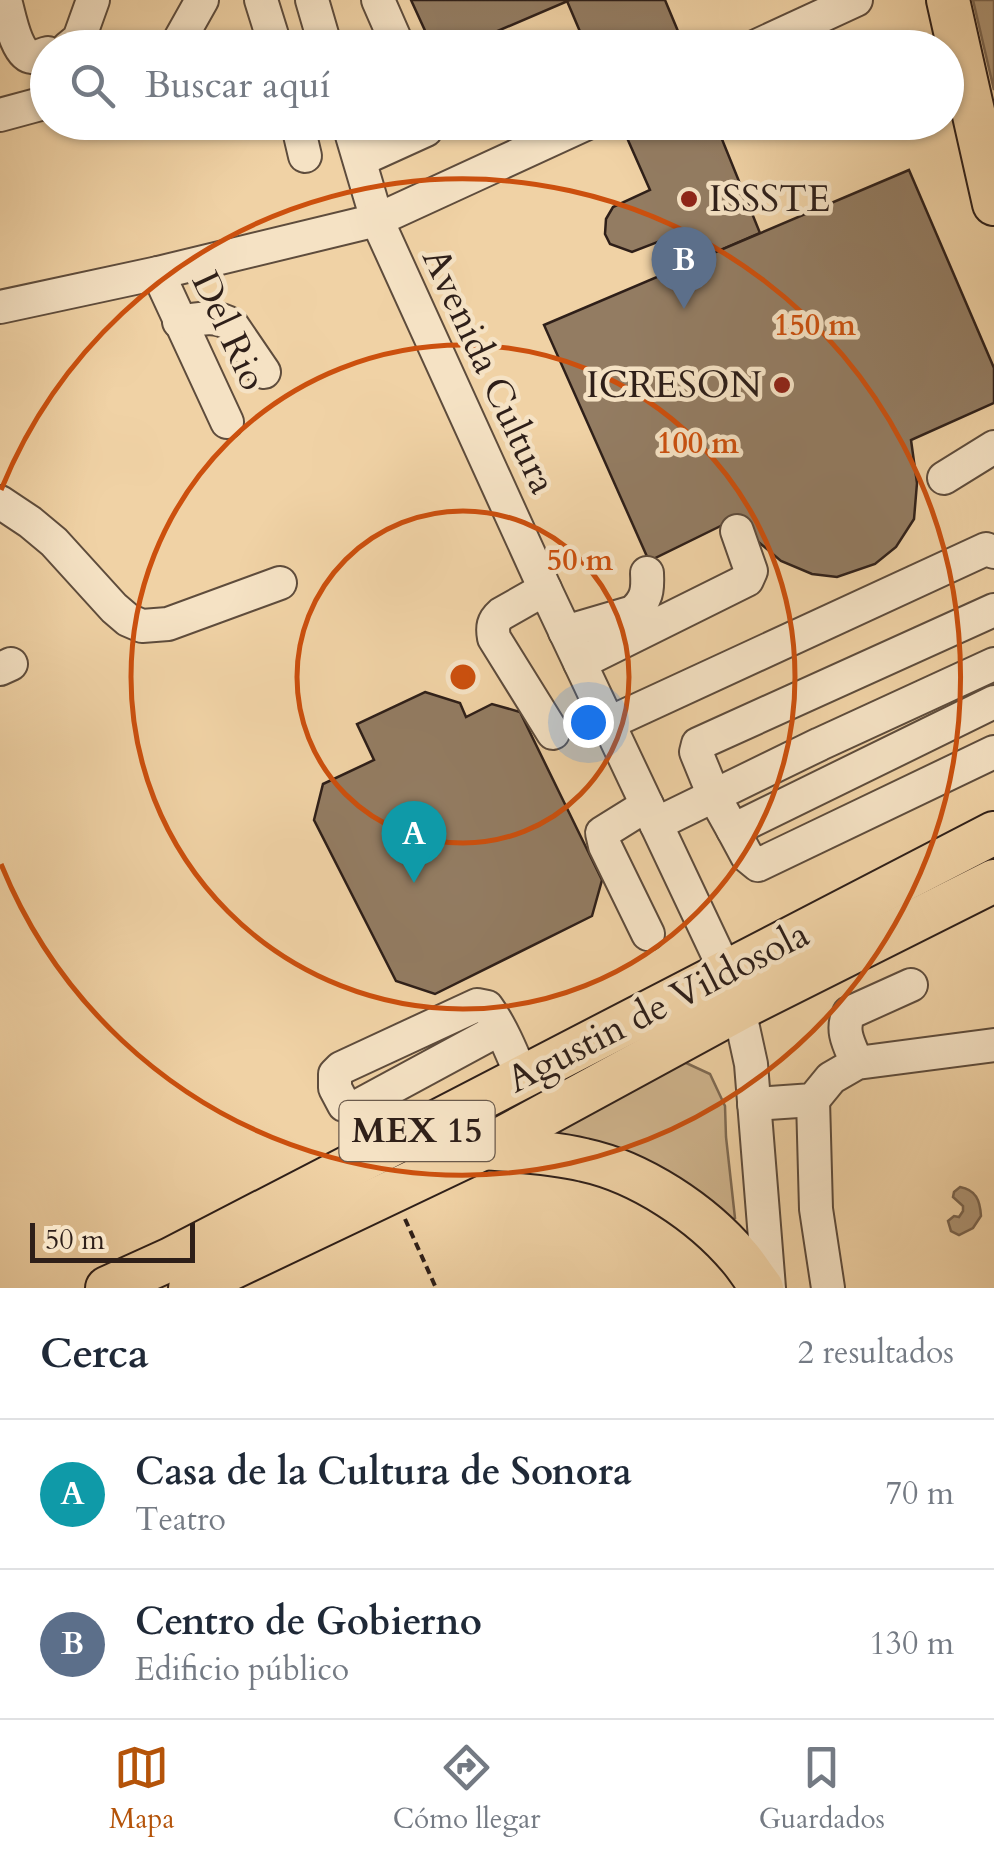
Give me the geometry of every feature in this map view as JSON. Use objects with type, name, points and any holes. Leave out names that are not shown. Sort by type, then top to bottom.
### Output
[{"type":"main road","points":[[948,0],[955,30]]},
{"type":"main road","points":[[964,71],[994,204]]},
{"type":"main road","name":"Agustin de Vildosola","points":[[190,1288],[484,1148],[907,876],[994,833]]},
{"type":"main road","name":"Agustin de Vildosola","points":[[107,1288],[187,1251],[514,1082],[919,917],[994,881]]},
{"type":"main road","points":[[484,1148],[583,1160],[643,1182],[693,1214],[718,1236],[739,1256],[762,1288]]},
{"type":"street","points":[[82,30],[94,0]]},
{"type":"street","points":[[184,30],[202,0]]},
{"type":"street","points":[[261,0],[270,30]]},
{"type":"street","points":[[312,0],[321,30]]},
{"type":"street","points":[[378,0],[391,30]]},
{"type":"street","points":[[791,30],[856,0]]},
{"type":"street","points":[[18,4],[20,48],[30,57]]},
{"type":"street","points":[[0,115],[30,107]]},
{"type":"street","points":[[301,140],[305,156]]},
{"type":"street","name":"Avenida Cultura","points":[[354,140],[377,220],[732,991],[751,1064],[770,1288]]},
{"type":"street","points":[[360,160],[404,140]]},
{"type":"street","points":[[0,306],[377,220],[551,140]]},
{"type":"street","name":"Del Rio","points":[[158,273],[227,422]]},
{"type":"street","points":[[180,322],[213,317],[225,320],[264,372]]},
{"type":"street","points":[[944,478],[994,448]]},
{"type":"street","points":[[0,502],[54,542],[114,608],[142,626],[168,624],[280,582]]},
{"type":"street","points":[[580,663],[748,580],[751,571],[737,532]]},
{"type":"street","points":[[609,723],[986,549],[994,552]]},
{"type":"street","points":[[565,632],[634,612],[648,590],[646,573]]},
{"type":"street","points":[[545,589],[501,614],[492,628],[494,638],[553,734]]},
{"type":"street","points":[[994,610],[696,747],[714,796],[747,856],[758,865],[994,752]]},
{"type":"street","points":[[648,934],[602,833],[714,796],[994,664]]},
{"type":"street","points":[[732,830],[994,702]]},
{"type":"street","points":[[857,1063],[844,1026],[849,1013],[911,985]]},
{"type":"street","points":[[491,1034],[514,1082]]},
{"type":"street","points":[[828,1288],[816,1210],[813,1100],[832,1078],[857,1063],[994,1045]]},
{"type":"street","points":[[754,1104],[813,1100]]},
{"type":"path","points":[[392,1192],[436,1288]]},
{"type":"shaded area","points":[[973,0],[994,0],[994,90]]},
{"type":"shaded area","points":[[684,1062],[710,1074],[725,1106],[735,1218],[729,1221],[544,1137]]},
{"type":"shaded area","points":[[960,1187],[976,1197],[981,1216],[973,1228],[959,1235],[951,1231],[948,1221],[963,1211],[953,1197]]},
{"type":"building","points":[[411,0],[570,0],[500,30],[425,30]]},
{"type":"building","points":[[665,0],[678,30],[579,30],[567,1]]},
{"type":"building","name":"ISSSTE","points":[[628,140],[722,140],[760,233],[686,265],[673,236],[632,252],[610,244],[605,234],[606,219],[613,207],[650,190]]},
{"type":"building","name":"ICRESON","points":[[909,170],[994,368],[994,403],[911,440],[917,483],[914,519],[896,547],[875,564],[837,577],[812,574],[781,561],[755,539],[739,517],[649,561],[544,325]]},
{"type":"building","points":[[425,692],[460,703],[466,717],[492,704],[520,712],[602,880],[592,916],[435,994],[396,981],[314,820],[323,784],[374,760],[357,724]]},
{"type":"place","name":"ISSSTE","points":[[689,199]]},
{"type":"place","name":"Centro de Gobierno","points":[[684,309]]},
{"type":"place","name":"ICRESON","points":[[782,385]]},
{"type":"place","name":"Casa de la Cultura de Sonora","points":[[414,883]]}]
